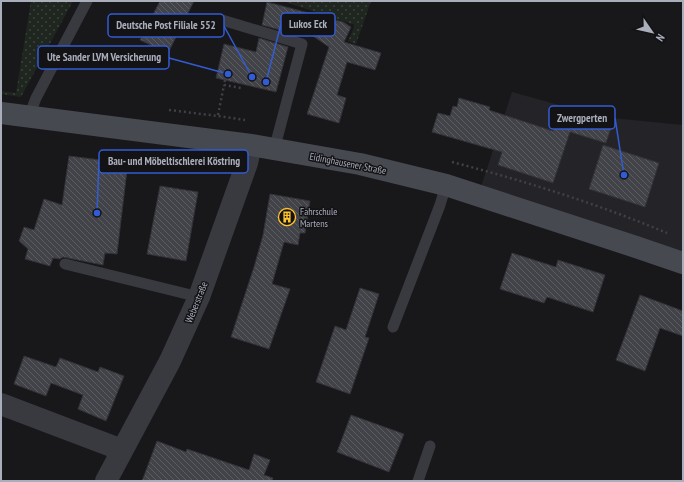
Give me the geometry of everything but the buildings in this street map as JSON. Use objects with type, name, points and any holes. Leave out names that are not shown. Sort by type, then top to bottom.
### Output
[{"type":"main road","name":"Eidinghausener Straße","points":[[1,112],[251,145],[360,164],[446,185],[683,263]]},
{"type":"street","name":"Weberstraße","points":[[106,481],[170,360],[199,297],[247,163],[251,145]]},
{"type":"street","points":[[1,404],[122,450]]},
{"type":"lane","points":[[29,116],[36,98],[86,1]]},
{"type":"lane","points":[[222,20],[302,44],[274,150]]},
{"type":"lane","points":[[393,327],[440,205],[446,185]]},
{"type":"lane","points":[[65,264],[199,297]]},
{"type":"lane","points":[[418,481],[430,446]]},
{"type":"path","points":[[218,116],[226,80]]},
{"type":"path","points":[[224,85],[241,88]]},
{"type":"shaded area","points":[[31,1],[73,1],[21,97],[1,94],[1,91],[16,93]]},
{"type":"shaded area","points":[[282,1],[371,1],[356,44],[348,41],[355,25]]},
{"type":"shaded area","points":[[512,92],[602,117],[683,125],[683,259],[479,193]]},
{"type":"place","name":"Ute Sander LVM Versicherung","points":[[228,74]]},
{"type":"place","name":"Deutsche Post Filiale 552","points":[[252,77]]},
{"type":"place","name":"Lukos Eck","points":[[266,82]]},
{"type":"place","name":"Zwergperten","points":[[624,175]]},
{"type":"place","name":"Bau- und Möbeltischlerei Köstring","points":[[97,213]]},
{"type":"place","name":"Fahrschule Martens","points":[[287,217]]}]
